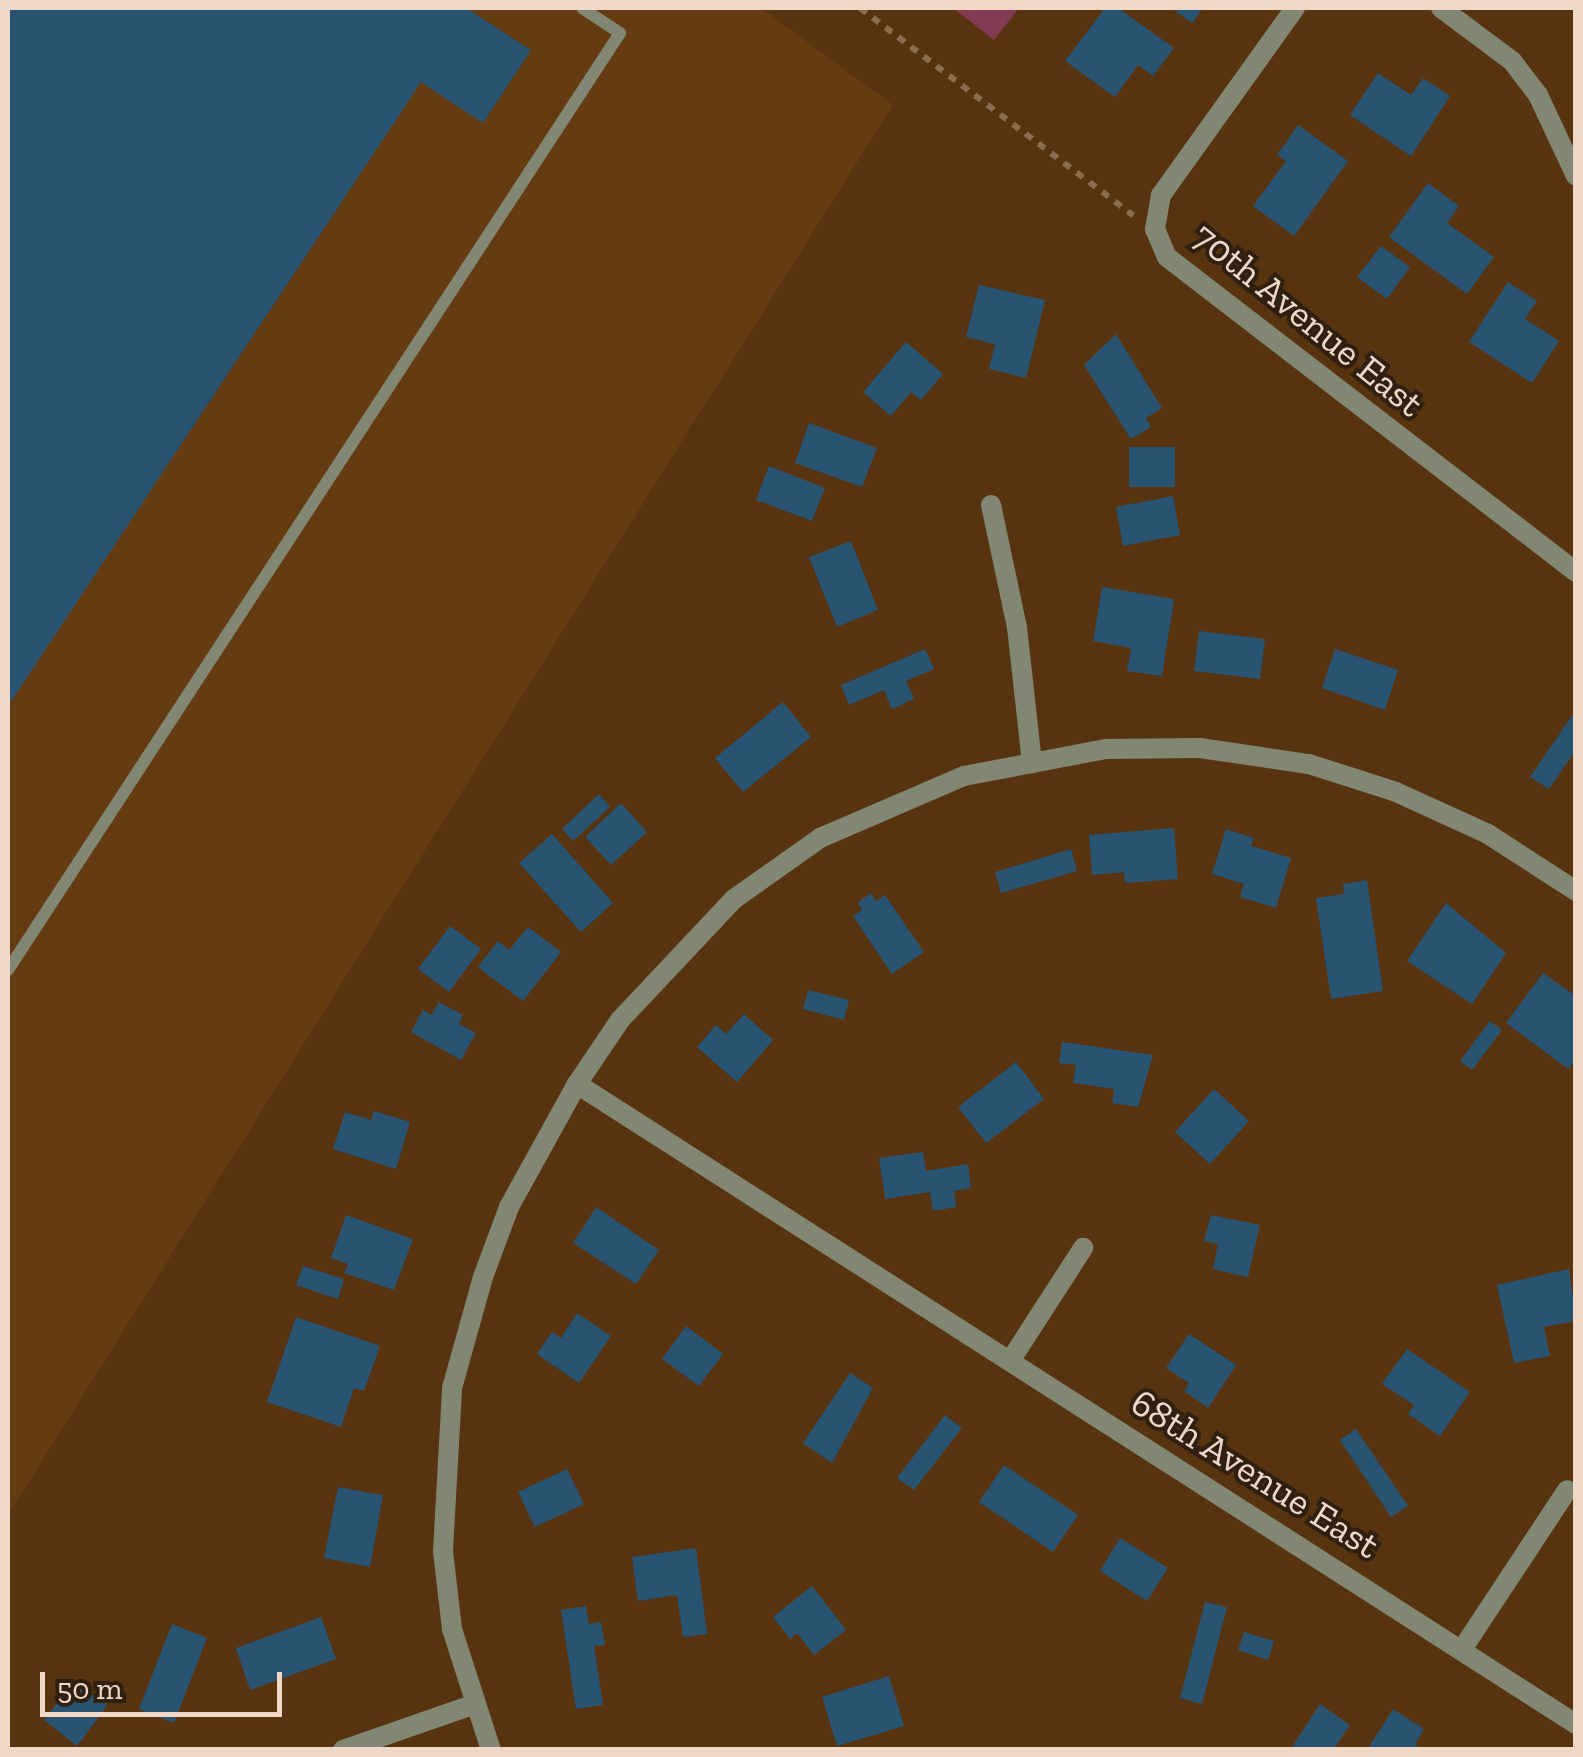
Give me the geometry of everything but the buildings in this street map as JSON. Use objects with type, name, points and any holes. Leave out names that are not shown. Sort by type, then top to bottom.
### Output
[{"type":"street","points":[[1155,229],[1161,195],[1295,8]]},
{"type":"street","points":[[1441,8],[1512,61],[1538,95],[1576,176]]},
{"type":"street","name":"70th Avenue East","points":[[1155,229],[1167,257],[1186,275],[1576,572]]},
{"type":"street","points":[[991,505],[1017,627],[1032,763]]},
{"type":"street","points":[[491,1750],[472,1706],[452,1630],[443,1551],[452,1388],[510,1207],[577,1084],[620,1020],[734,899],[820,838],[917,791],[1106,749],[1200,748],[1309,764],[1396,792],[1488,834],[1576,891]]},
{"type":"street","name":"68th Avenue East","points":[[577,1084],[1464,1648],[1576,1724]]},
{"type":"street","points":[[1010,1360],[1083,1248]]},
{"type":"street","points":[[1464,1648],[1567,1490]]},
{"type":"street","points":[[343,1750],[472,1706]]},
{"type":"lane","points":[[8,970],[620,33],[582,8]]},
{"type":"path","name":"70th Avenue East","points":[[860,8],[1155,229]]},
{"type":"shaded area","points":[[8,8],[761,8],[893,105],[8,1515]]},
{"type":"shaded area","points":[[953,8],[1019,8],[994,40]]}]
